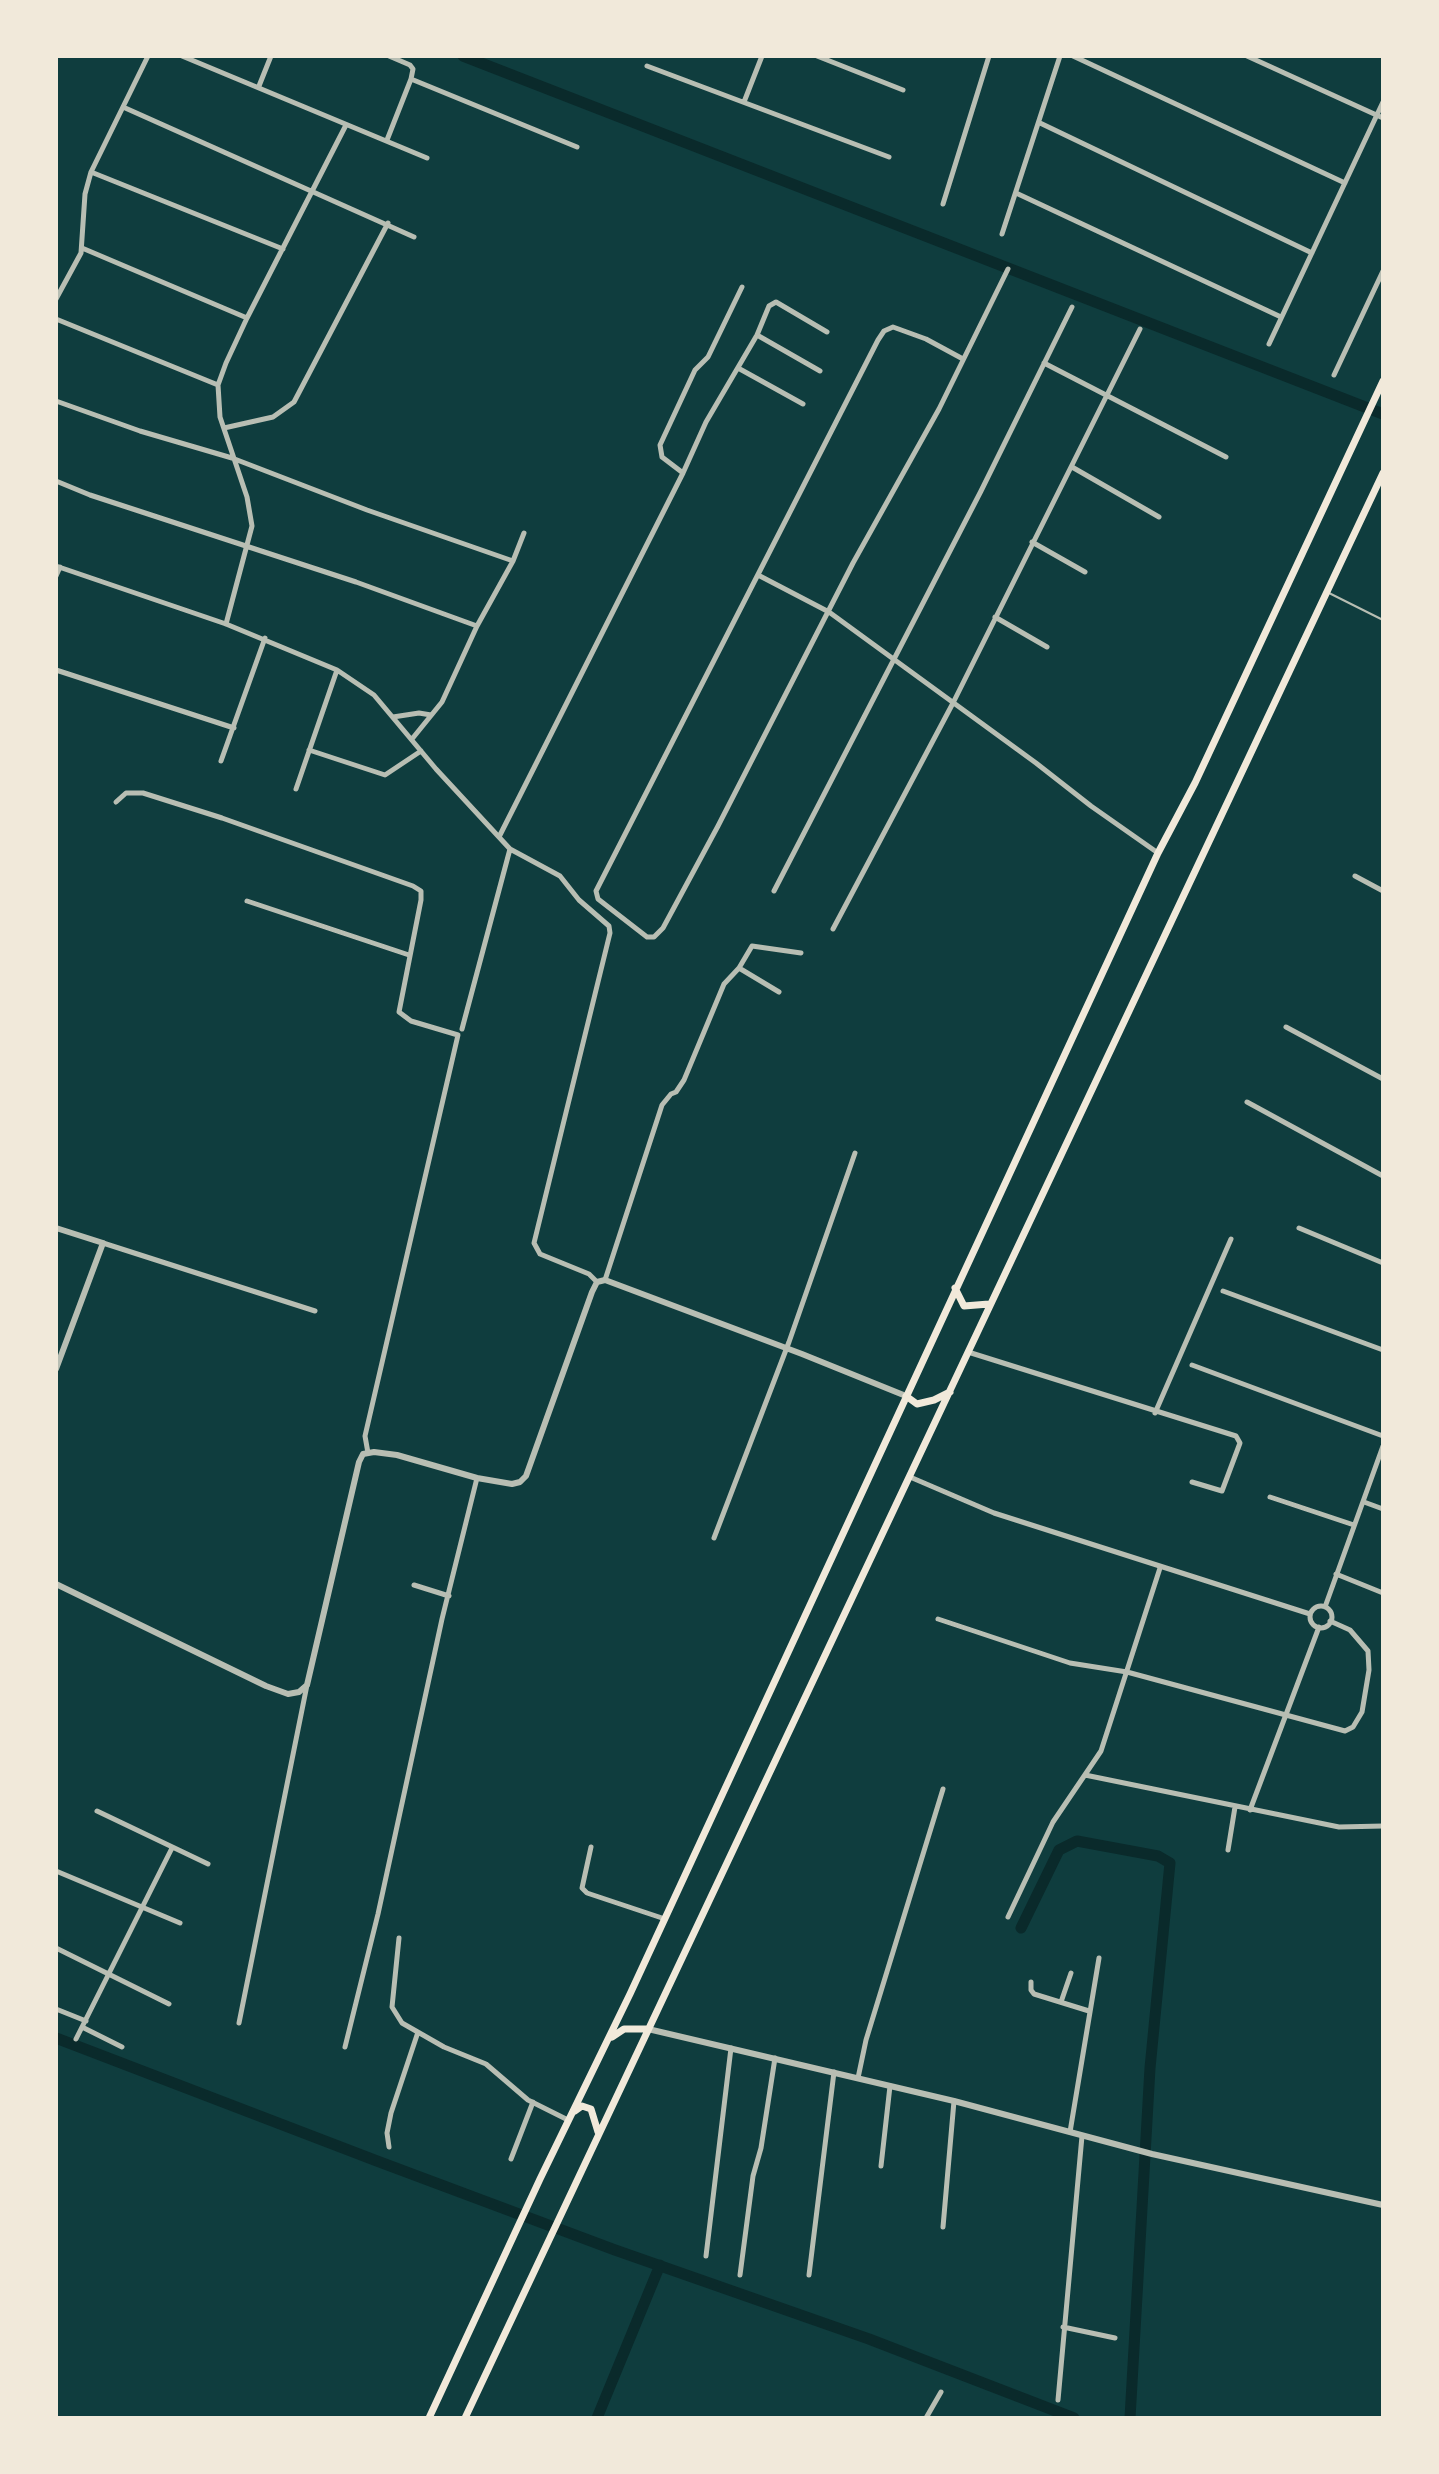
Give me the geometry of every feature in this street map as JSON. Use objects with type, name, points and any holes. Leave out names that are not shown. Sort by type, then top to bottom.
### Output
[{"type":"main road","points":[[429,2418],[665,1919],[1158,853],[1195,783],[1383,381]]},
{"type":"main road","points":[[465,2418],[1383,473]]},
{"type":"main road","points":[[955,1287],[964,1306],[989,1304]]},
{"type":"main road","points":[[906,1396],[917,1404],[950,1392]]},
{"type":"main road","points":[[607,2042],[624,2029],[648,2029]]},
{"type":"main road","points":[[569,2118],[582,2106],[591,2109],[598,2132]]},
{"type":"street","points":[[56,299],[82,248],[85,194],[91,172],[148,56]]},
{"type":"street","points":[[182,56],[427,158]]},
{"type":"street","points":[[259,86],[271,56]]},
{"type":"street","points":[[387,140],[413,69],[389,56]]},
{"type":"street","points":[[744,102],[762,56]]},
{"type":"street","points":[[817,56],[903,90]]},
{"type":"street","points":[[943,204],[989,56]]},
{"type":"street","points":[[1002,234],[1060,56]]},
{"type":"street","points":[[1073,56],[1345,183]]},
{"type":"street","points":[[1247,56],[1380,117]]},
{"type":"street","points":[[647,66],[889,157]]},
{"type":"street","points":[[411,79],[577,147]]},
{"type":"street","points":[[1269,344],[1345,183],[1380,117],[1383,102]]},
{"type":"street","points":[[123,107],[414,237]]},
{"type":"street","points":[[1040,123],[1312,253]]},
{"type":"street","points":[[226,624],[248,547],[252,519],[220,417],[218,385],[247,318],[346,125]]},
{"type":"street","points":[[91,172],[283,249]]},
{"type":"street","points":[[1016,193],[1281,317]]},
{"type":"street","points":[[224,428],[273,417],[294,402],[388,223]]},
{"type":"street","points":[[82,248],[247,318]]},
{"type":"street","points":[[963,359],[926,339],[893,327],[884,331],[596,891],[598,899],[647,937],[654,937],[663,928],[939,409],[1008,269]]},
{"type":"street","points":[[1334,375],[1383,271]]},
{"type":"street","points":[[683,473],[662,457],[660,445],[695,370],[708,357],[742,287]]},
{"type":"street","points":[[500,835],[706,422],[757,335],[769,306],[775,302],[827,332]]},
{"type":"street","points":[[774,891],[981,491],[1072,307]]},
{"type":"street","points":[[56,319],[218,385]]},
{"type":"street","points":[[833,929],[953,703],[1140,329]]},
{"type":"street","points":[[757,335],[820,371]]},
{"type":"street","points":[[1044,363],[1226,457]]},
{"type":"street","points":[[738,368],[803,404]]},
{"type":"street","points":[[56,401],[140,431],[232,458],[513,561]]},
{"type":"street","points":[[1072,467],[1159,517]]},
{"type":"street","points":[[56,481],[477,626]]},
{"type":"street","points":[[412,739],[442,702],[524,533]]},
{"type":"street","points":[[1032,542],[1085,572]]},
{"type":"street","points":[[56,576],[58,566],[265,638],[337,670],[374,695],[510,849],[560,876],[579,900],[609,926],[610,933],[534,1243],[540,1254],[601,1281],[787,1348],[906,1396]]},
{"type":"street","points":[[758,575],[829,612],[1158,853]]},
{"type":"street","points":[[995,617],[1047,647]]},
{"type":"street","points":[[221,761],[265,638]]},
{"type":"street","points":[[56,670],[234,728]]},
{"type":"street","points":[[296,789],[337,670]]},
{"type":"street","points":[[393,717],[419,713],[431,715]]},
{"type":"street","points":[[309,750],[385,775],[421,751]]},
{"type":"street","points":[[116,802],[126,793],[143,793],[222,818],[421,891],[399,1012],[411,1021],[458,1035],[365,1436],[368,1453]]},
{"type":"street","points":[[462,1029],[510,849]]},
{"type":"street","points":[[1355,876],[1383,891]]},
{"type":"street","points":[[247,901],[409,955]]},
{"type":"street","points":[[239,2023],[307,1685],[363,1454],[397,1455],[477,1478],[512,1484],[526,1476],[601,1281],[662,1105],[684,1080],[724,984],[739,968],[752,946],[801,953]]},
{"type":"street","points":[[739,968],[779,992]]},
{"type":"street","points":[[1286,1027],[1383,1079]]},
{"type":"street","points":[[1247,1102],[1383,1176]]},
{"type":"street","points":[[714,1538],[787,1348],[855,1153]]},
{"type":"street","points":[[56,1228],[315,1311]]},
{"type":"street","points":[[1299,1228],[1383,1263]]},
{"type":"street","points":[[1155,1413],[1231,1239]]},
{"type":"street","points":[[56,1369],[103,1243]]},
{"type":"street","points":[[1223,1291],[1383,1350]]},
{"type":"street","points":[[968,1352],[1233,1435],[1239,1440],[1222,1491],[1192,1482]]},
{"type":"street","points":[[1192,1365],[1383,1436]]},
{"type":"street","points":[[1325,1607],[1383,1446]]},
{"type":"street","points":[[910,1477],[994,1513],[1310,1614]]},
{"type":"street","points":[[345,2047],[477,1478]]},
{"type":"street","points":[[1270,1497],[1354,1525]]},
{"type":"street","points":[[1364,1502],[1383,1509]]},
{"type":"street","points":[[1008,1917],[1053,1822],[1101,1751],[1160,1568]]},
{"type":"street","points":[[1336,1574],[1383,1593]]},
{"type":"street","points":[[56,1584],[266,1686],[288,1694],[299,1692],[307,1685]]},
{"type":"street","points":[[414,1585],[449,1596]]},
{"type":"street","points":[[1325,1607],[1331,1614],[1330,1621],[1319,1627],[1311,1621],[1310,1614],[1314,1608],[1325,1607]]},
{"type":"street","points":[[938,1619],[1070,1663],[1127,1672],[1345,1731],[1359,1720],[1369,1670],[1368,1651],[1350,1630],[1330,1621]]},
{"type":"street","points":[[1250,1810],[1319,1627]]},
{"type":"street","points":[[1085,1775],[1339,1827],[1383,1826]]},
{"type":"street","points":[[858,2078],[866,2040],[943,1789]]},
{"type":"street","points":[[1228,1850],[1235,1807]]},
{"type":"street","points":[[97,1811],[208,1864]]},
{"type":"street","points":[[591,1847],[582,1888],[587,1893],[665,1919]]},
{"type":"street","points":[[76,2039],[172,1848]]},
{"type":"street","points":[[56,1871],[180,1923]]},
{"type":"street","points":[[399,1938],[392,2007],[402,2023],[486,2064],[533,2102],[569,2118]]},
{"type":"street","points":[[56,1948],[169,2004]]},
{"type":"street","points":[[1070,2132],[1099,1958]]},
{"type":"street","points":[[1061,2002],[1071,1973]]},
{"type":"street","points":[[1031,1982],[1034,1994],[1089,2011]]},
{"type":"street","points":[[56,2009],[122,2047]]},
{"type":"street","points":[[648,2029],[954,2101],[1152,2154],[1383,2205]]},
{"type":"street","points":[[389,2147],[387,2133],[391,2113],[418,2032]]},
{"type":"street","points":[[706,2256],[731,2048]]},
{"type":"street","points":[[740,2275],[753,2176],[761,2148],[775,2058]]},
{"type":"street","points":[[809,2275],[834,2072]]},
{"type":"street","points":[[881,2166],[890,2086]]},
{"type":"street","points":[[943,2227],[954,2101]]},
{"type":"street","points":[[511,2159],[533,2102]]},
{"type":"street","points":[[1058,2400],[1082,2136]]},
{"type":"street","points":[[1063,2327],[1115,2338]]},
{"type":"street","points":[[926,2418],[941,2392]]},
{"type":"lane","points":[[1328,593],[1383,620]]},
{"type":"waterway","points":[[463,56],[1383,414]]},
{"type":"waterway","points":[[1021,1928],[1059,1850],[1077,1841],[1158,1856],[1170,1863],[1150,2068],[1130,2418]]},
{"type":"waterway","points":[[56,2038],[615,2250],[869,2339],[1074,2418]]},
{"type":"waterway","points":[[597,2418],[660,2265]]}]
